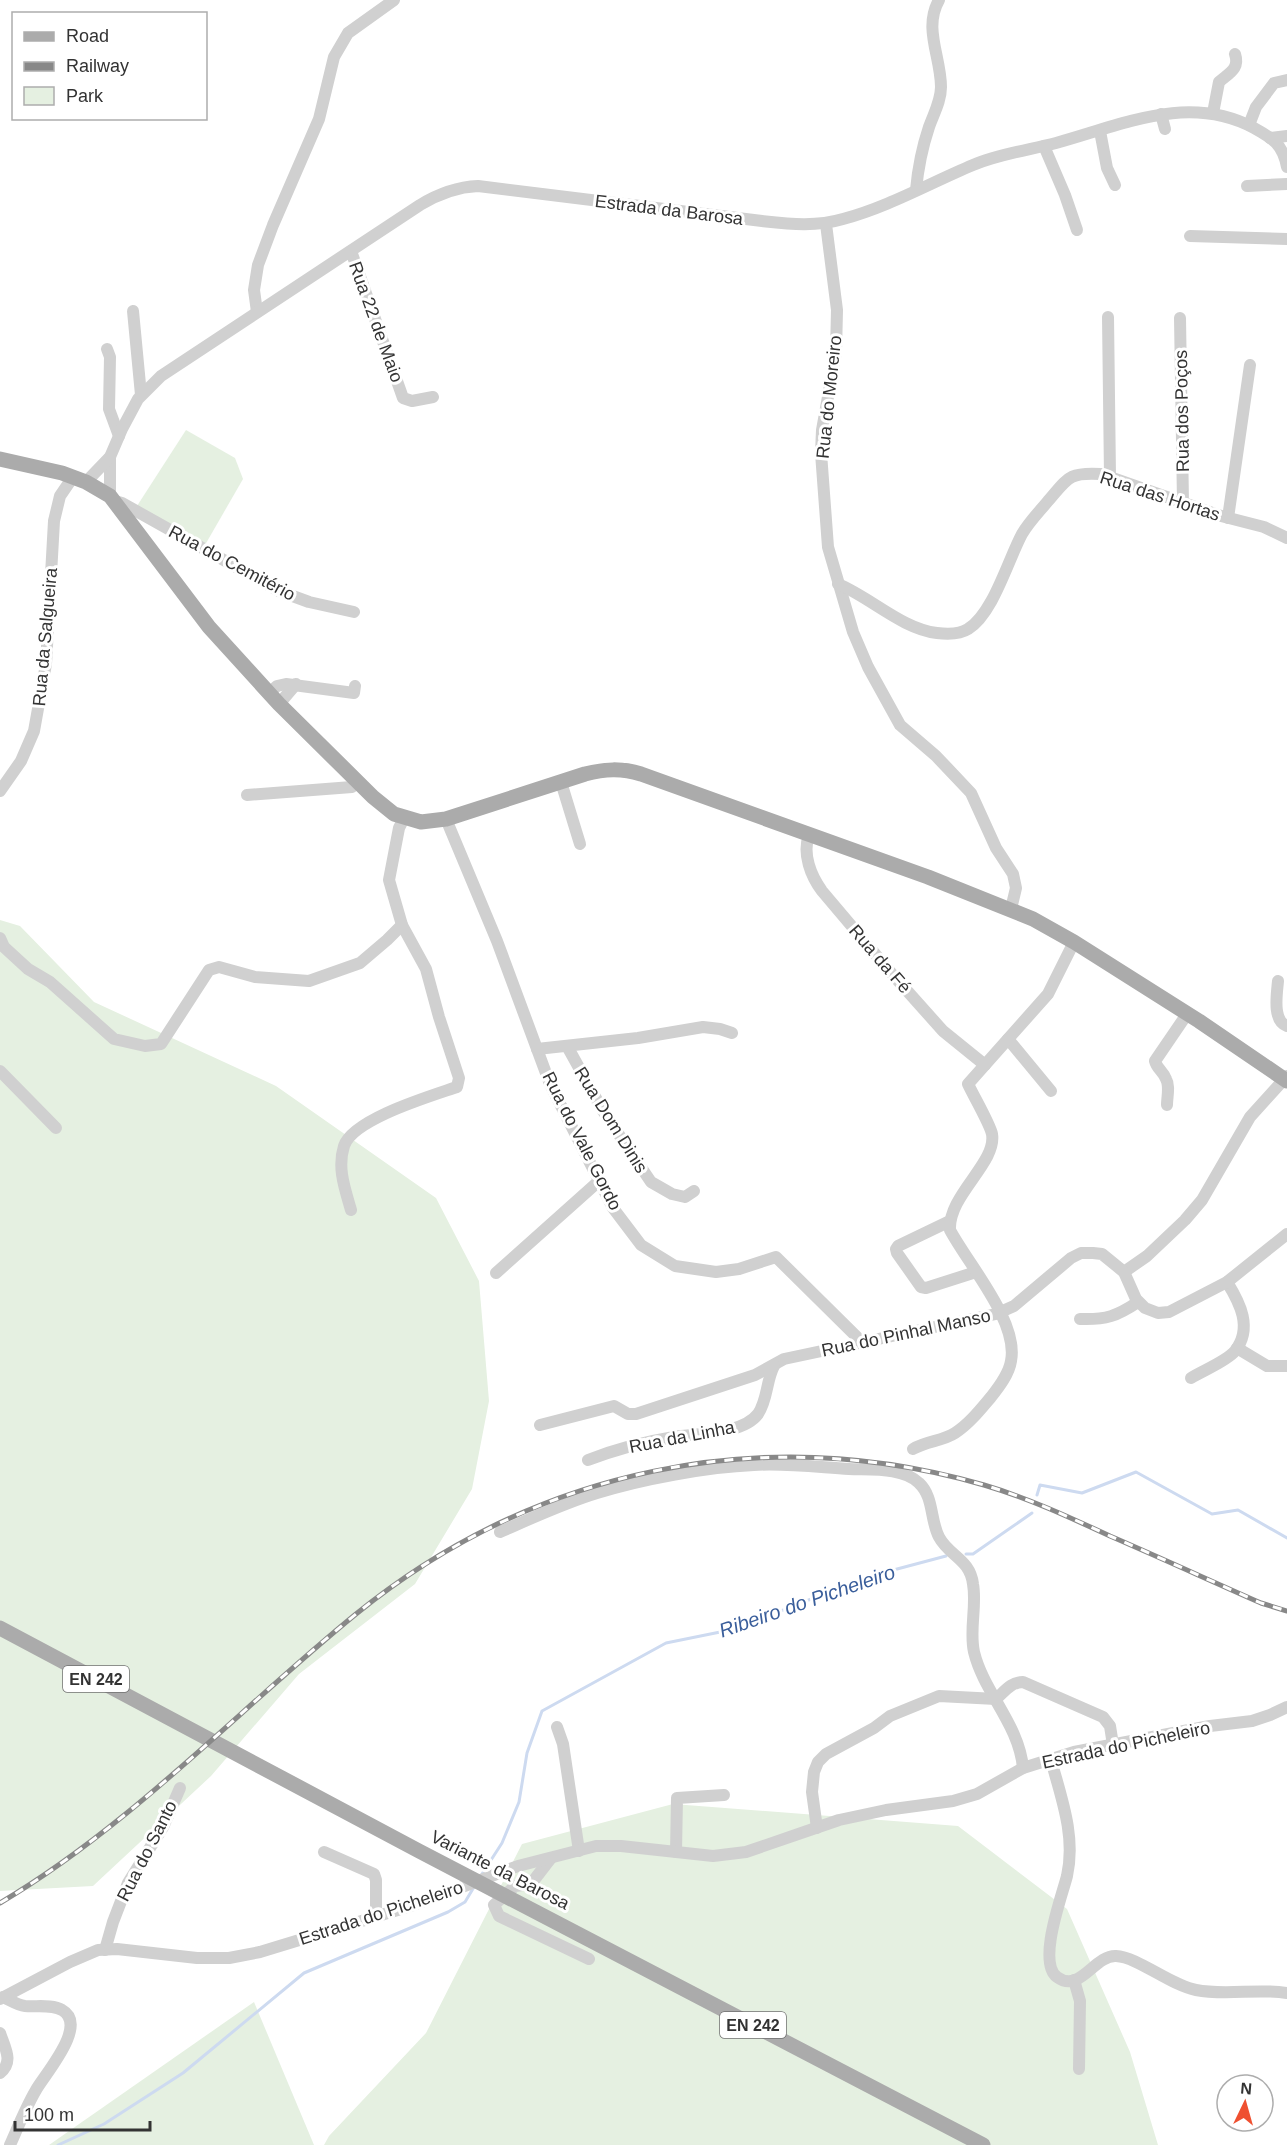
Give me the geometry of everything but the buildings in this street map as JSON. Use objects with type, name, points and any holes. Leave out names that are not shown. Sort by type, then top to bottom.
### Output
[{"type":"main road","points":[[0,459],[80,479],[112,499],[209,627],[274,698],[358,782],[386,809],[404,818],[421,822],[446,819],[585,774],[610,769],[631,771],[1011,909],[1074,942],[1286,1079]]},
{"type":"main road","name":"Variante da Barosa","points":[[0,1628],[983,2145]]},
{"type":"street","points":[[257,312],[254,290],[258,264],[319,119],[334,57],[348,33],[394,0]]},
{"type":"street","points":[[916,190],[920,156],[940,96],[941,80],[932,27],[933,11],[939,0]]},
{"type":"street","points":[[1213,113],[1220,82],[1236,67],[1235,54]]},
{"type":"street","points":[[1249,126],[1256,107],[1274,83],[1287,80]]},
{"type":"street","name":"Estrada da Barosa","points":[[112,499],[110,457],[141,395],[161,376],[429,200],[447,191],[468,186],[491,187],[762,221],[800,225],[826,224],[864,212],[974,164],[1161,114],[1193,111],[1213,113],[1249,126],[1270,138],[1286,154],[1287,167]]},
{"type":"street","points":[[1161,114],[1165,129]]},
{"type":"street","points":[[1100,131],[1107,168],[1115,185]]},
{"type":"street","points":[[1270,138],[1287,136]]},
{"type":"street","points":[[1044,146],[1077,230]]},
{"type":"street","points":[[1247,186],[1287,184]]},
{"type":"street","name":"Rua do Moreiro","points":[[826,224],[837,310],[836,352],[822,430],[821,453],[828,547],[853,632],[868,667],[900,725],[936,756],[971,793],[989,834],[1013,874],[1016,888],[1011,909]]},
{"type":"street","points":[[1190,236],[1287,239]]},
{"type":"street","name":"Rua 22 de Maio","points":[[351,251],[403,398],[412,401],[433,397]]},
{"type":"street","points":[[133,311],[141,395]]},
{"type":"street","points":[[1108,316],[1110,477]]},
{"type":"street","name":"Rua dos Poços","points":[[1180,318],[1183,503]]},
{"type":"street","points":[[107,349],[110,357],[109,409],[119,436]]},
{"type":"street","points":[[1228,518],[1250,365]]},
{"type":"street","name":"Estrada da Barosa","points":[[80,479],[110,457]]},
{"type":"street","name":"Rua das Hortas","points":[[838,584],[857,591],[916,627],[935,633],[957,633],[966,630],[975,624],[983,613],[1023,534],[1036,515],[1068,477],[1081,473],[1101,474],[1228,518],[1264,527],[1287,538]]},
{"type":"street","name":"Rua da Salgueira","points":[[0,791],[21,761],[34,731],[46,664],[54,521],[60,496],[80,479]]},
{"type":"street","name":"Rua do Cemitério","points":[[112,499],[122,502],[279,591],[309,602],[354,612]]},
{"type":"street","points":[[274,698],[277,686],[286,684],[354,693],[355,686]]},
{"type":"street","points":[[247,795],[352,787],[358,782]]},
{"type":"street","points":[[561,782],[580,844]]},
{"type":"street","points":[[351,1210],[340,1173],[344,1144],[363,1126],[396,1108],[457,1088],[459,1078],[438,1017],[426,969],[402,925],[389,880],[399,828],[404,818]]},
{"type":"street","name":"Rua do Vale Gordo","points":[[446,819],[496,941],[550,1084],[613,1208],[641,1245],[675,1266],[716,1272],[739,1269],[776,1257],[863,1342]]},
{"type":"street","name":"Rua da Fé","points":[[809,835],[806,851],[813,879],[892,975],[944,1031],[986,1065]]},
{"type":"street","points":[[0,938],[4,947],[28,969],[50,982],[114,1039],[145,1046],[161,1044],[209,970],[219,967],[255,977],[309,981],[360,963],[402,925]]},
{"type":"street","points":[[913,1449],[923,1443],[953,1434],[962,1428],[978,1412],[1009,1370],[1012,1348],[1002,1312],[953,1235],[950,1221],[957,1201],[990,1151],[992,1135],[968,1084],[1048,994],[1074,942]]},
{"type":"street","points":[[1278,981],[1276,1001],[1279,1019],[1287,1026]]},
{"type":"street","points":[[1167,1106],[1168,1083],[1155,1060],[1187,1014]]},
{"type":"street","points":[[537,1049],[638,1038],[703,1027],[720,1029],[732,1034]]},
{"type":"street","points":[[1008,1039],[1051,1091]]},
{"type":"street","name":"Rua Dom Dinis","points":[[567,1046],[603,1111],[651,1182],[672,1194],[685,1197],[694,1191]]},
{"type":"street","points":[[0,1071],[56,1128]]},
{"type":"street","points":[[1124,1272],[1147,1256],[1185,1220],[1202,1200],[1250,1117],[1286,1079]]},
{"type":"street","points":[[496,1273],[599,1181]]},
{"type":"street","points":[[950,1221],[898,1246],[897,1253],[921,1287],[926,1288],[976,1272]]},
{"type":"street","points":[[1080,1319],[1100,1320],[1138,1302],[1151,1311],[1168,1312],[1227,1282],[1287,1234]]},
{"type":"street","name":"Rua do Pinhal Manso","points":[[540,1425],[614,1406],[628,1414],[636,1414],[739,1381],[774,1366],[784,1359],[965,1322],[1002,1312],[1014,1306],[1062,1264],[1081,1253],[1102,1254],[1124,1272],[1138,1302]]},
{"type":"street","points":[[1191,1378],[1234,1353],[1244,1330],[1242,1310],[1227,1282]]},
{"type":"street","points":[[1237,1348],[1267,1366],[1276,1368],[1287,1366]]},
{"type":"street","name":"Rua da Linha","points":[[588,1460],[629,1446],[676,1436],[733,1428],[748,1423],[757,1414],[766,1396],[770,1374],[774,1366]]},
{"type":"street","points":[[500,1532],[598,1493],[652,1480],[720,1468],[794,1465],[885,1471],[909,1476],[924,1489],[938,1536],[969,1568],[973,1583],[974,1649],[979,1667],[1015,1735],[1022,1754],[1023,1768]]},
{"type":"street","points":[[996,1699],[1008,1686],[1016,1682],[1023,1682],[1102,1717],[1110,1726],[1113,1745]]},
{"type":"street","points":[[817,1828],[812,1792],[814,1772],[818,1762],[826,1754],[874,1728],[890,1716],[939,1696],[996,1699]]},
{"type":"street","name":"Estrada do Picheleiro","points":[[2,1998],[98,1950],[117,1949],[196,1958],[229,1958],[260,1952],[414,1905],[518,1866],[596,1846],[621,1846],[724,1857],[746,1852],[839,1820],[886,1810],[953,1801],[977,1794],[1023,1768],[1051,1760],[1210,1726],[1252,1721],[1287,1707]]},
{"type":"street","points":[[557,1727],[563,1744],[579,1851]]},
{"type":"street","points":[[1051,1760],[1069,1827],[1068,1873],[1052,1934],[1050,1961],[1052,1971],[1057,1977],[1069,1982],[1083,1977],[1106,1957],[1115,1956],[1125,1958],[1174,1983],[1195,1990],[1287,1993]]},
{"type":"street","name":"Rua do Santo","points":[[105,1950],[128,1883],[158,1836],[180,1788]]},
{"type":"street","points":[[676,1852],[677,1798],[724,1795]]},
{"type":"street","points":[[324,1852],[374,1874],[376,1917]]},
{"type":"street","points":[[551,1858],[531,1884],[515,1886],[494,1905],[499,1916],[589,1959]]},
{"type":"street","points":[[1074,1980],[1080,2001],[1079,2069]]},
{"type":"street","points":[[2,1998],[22,2006],[64,2010],[70,2026],[68,2041],[35,2091],[10,2145]]},
{"type":"street","points":[[0,2033],[8,2058],[5,2070],[0,2073]]},
{"type":"green space","points":[[186,430],[235,458],[243,479],[205,545],[137,506]]},
{"type":"green space","points":[[0,920],[20,926],[94,1002],[276,1086],[436,1198],[479,1281],[489,1401],[472,1489],[415,1584],[299,1674],[211,1776],[93,1886],[0,1891]]},
{"type":"green space","points":[[673,1804],[958,1826],[1067,1909],[1130,2052],[1158,2145],[324,2145],[329,2136],[426,2033],[522,1844]]},
{"type":"green space","points":[[254,2002],[314,2145],[49,2145]]},
{"type":"waterway","name":"Ribeiro do Picheleiro","points":[[1037,1495],[1040,1485],[1082,1493],[1136,1472],[1212,1514],[1238,1510],[1287,1538]]},
{"type":"waterway","points":[[966,1554],[973,1554],[1032,1513]]},
{"type":"waterway","name":"Ribeiro do Picheleiro","points":[[482,1874],[502,1843],[519,1802],[527,1753],[542,1711],[666,1643],[735,1629],[867,1577],[946,1556]]},
{"type":"waterway","name":"Ribeiro do Picheleiro","points":[[58,2145],[104,2124],[183,2073],[304,1973],[448,1912],[465,1902],[474,1887]]},
{"type":"railway","points":[[0,1903],[48,1872],[140,1803],[356,1614],[425,1564],[498,1524],[575,1493],[654,1471],[735,1459],[817,1458],[901,1466],[984,1485],[1016,1496],[1261,1603],[1287,1611]]}]
